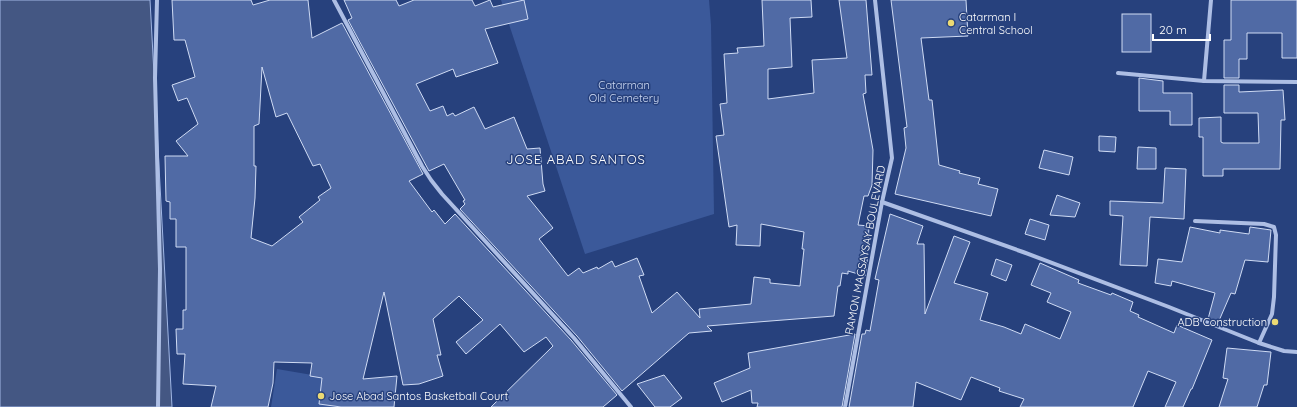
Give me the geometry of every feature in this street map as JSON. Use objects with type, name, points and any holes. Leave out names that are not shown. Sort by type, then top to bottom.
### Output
[{"type":"street","points":[[156,0],[155,78],[160,269],[158,407]]},
{"type":"street","points":[[334,0],[431,180],[442,194],[574,338],[631,407]]},
{"type":"street","name":"RAMON MAGSAYSAY BOULEVARD","points":[[844,407],[882,202],[892,158],[875,0]]},
{"type":"street","points":[[1204,81],[1211,0]]},
{"type":"street","points":[[1118,73],[1204,81],[1297,82]]},
{"type":"street","points":[[882,202],[1023,252],[1169,307],[1259,343],[1284,351],[1297,352]]},
{"type":"street","points":[[1195,221],[1264,224],[1274,227],[1276,235],[1272,314],[1259,343]]},
{"type":"green space","name":"Catarman Old Cemetery","points":[[501,0],[709,0],[711,25],[714,214],[585,254]]},
{"type":"green space","name":"Jose Abad Santos Basketball Court","points":[[277,369],[371,385],[368,407],[271,407]]},
{"type":"shaded area","points":[[0,0],[150,0],[172,407],[0,407]]},
{"type":"building","points":[[172,0],[251,0],[253,5],[270,0],[308,0],[312,38],[342,23],[423,174],[409,181],[432,212],[434,210],[445,224],[455,214],[571,340],[617,395],[603,407],[491,407],[553,346],[546,337],[524,352],[500,324],[466,354],[456,342],[483,320],[459,296],[433,319],[441,355],[437,355],[443,376],[419,384],[403,385],[384,292],[363,379],[397,376],[394,407],[341,407],[319,404],[322,378],[310,376],[312,363],[274,362],[273,383],[268,407],[211,407],[216,386],[183,384],[185,354],[177,354],[176,329],[183,329],[183,310],[186,310],[186,247],[176,247],[176,219],[170,219],[170,202],[166,201],[165,156],[188,156],[176,141],[198,124],[187,98],[178,101],[172,85],[195,77],[185,40],[174,40]],"holes":[[[262,67],[276,117],[287,113],[313,166],[320,164],[331,188],[318,197],[320,200],[299,217],[303,222],[272,246],[251,238],[255,198],[256,166],[254,166],[254,126],[259,124]]]},
{"type":"building","points":[[344,0],[396,0],[399,6],[414,0],[472,0],[475,6],[490,0],[493,7],[524,0],[528,19],[485,29],[498,63],[456,77],[453,69],[416,84],[430,111],[443,106],[447,116],[453,113],[455,116],[474,107],[485,129],[514,117],[527,149],[540,148],[545,191],[527,196],[553,228],[539,239],[568,276],[579,268],[583,273],[597,267],[598,269],[612,261],[615,267],[637,258],[644,275],[639,276],[652,313],[677,292],[700,318],[699,309],[751,304],[754,277],[770,279],[770,283],[800,286],[804,249],[802,249],[804,232],[761,224],[760,246],[736,245],[737,225],[729,227],[716,136],[724,135],[720,104],[727,103],[724,54],[738,53],[737,48],[764,46],[762,0],[811,0],[812,17],[790,18],[792,67],[768,69],[768,99],[814,93],[812,60],[847,58],[839,0],[866,0],[872,75],[865,75],[866,93],[863,94],[873,150],[872,185],[868,196],[864,196],[858,225],[869,226],[865,276],[848,271],[848,274],[842,273],[840,286],[838,286],[834,316],[707,326],[712,331],[689,333],[622,391],[577,336],[460,209],[465,204],[463,201],[465,200],[444,164],[429,171],[348,20],[352,18]]},
{"type":"building","points":[[891,0],[966,0],[968,36],[921,38],[929,100],[932,100],[939,165],[960,171],[959,173],[980,178],[978,184],[998,189],[991,216],[895,194],[906,148],[904,128],[907,127]]},
{"type":"building","points":[[1231,0],[1297,0],[1297,58],[1282,58],[1282,33],[1247,33],[1247,59],[1239,59],[1239,78],[1224,78],[1224,40],[1231,40]]},
{"type":"building","points":[[1122,14],[1151,14],[1151,52],[1122,52]]},
{"type":"building","points":[[1139,78],[1163,81],[1163,93],[1192,93],[1192,125],[1170,125],[1170,111],[1139,111]]},
{"type":"building","points":[[1224,85],[1239,85],[1239,92],[1283,90],[1285,120],[1281,120],[1280,169],[1223,169],[1223,176],[1203,176],[1203,137],[1199,137],[1199,118],[1221,117],[1221,142],[1223,143],[1259,143],[1258,113],[1224,113]]},
{"type":"building","points":[[1099,136],[1116,137],[1115,152],[1099,151]]},
{"type":"building","points":[[1138,147],[1156,148],[1156,169],[1137,169]]},
{"type":"building","points":[[1044,150],[1073,157],[1069,175],[1039,168]]},
{"type":"building","points":[[1165,168],[1186,169],[1184,219],[1150,217],[1147,266],[1120,265],[1123,216],[1110,215],[1110,201],[1163,203]]},
{"type":"building","points":[[1057,195],[1080,203],[1075,217],[1050,215]]},
{"type":"building","points":[[890,214],[923,226],[917,244],[924,244],[925,314],[954,236],[970,242],[954,283],[988,293],[980,320],[1021,334],[1025,324],[1060,339],[1071,312],[1047,302],[1051,293],[1031,285],[1040,263],[1079,280],[1078,283],[1111,295],[1112,293],[1133,302],[1130,311],[1139,315],[1138,317],[1174,333],[1177,325],[1212,340],[1183,407],[1165,407],[1176,382],[1148,371],[1133,407],[1020,407],[1024,399],[999,391],[1000,388],[971,377],[961,400],[916,382],[913,407],[849,407],[862,334],[865,334],[866,330],[870,331],[879,280],[875,279]]},
{"type":"building","points":[[1030,219],[1049,225],[1045,240],[1025,234]]},
{"type":"building","points":[[1190,227],[1220,233],[1220,230],[1249,234],[1250,227],[1271,230],[1268,262],[1245,260],[1235,294],[1231,293],[1218,323],[1208,319],[1215,293],[1172,281],[1171,286],[1155,283],[1158,259],[1182,262]]},
{"type":"building","points":[[996,259],[1012,265],[1006,281],[991,275]]},
{"type":"building","points":[[855,334],[842,407],[757,407],[758,403],[752,403],[751,390],[722,402],[714,383],[750,368],[748,353]]},
{"type":"building","points":[[1227,348],[1271,352],[1267,385],[1264,385],[1257,407],[1219,407],[1228,379],[1223,378]]},
{"type":"building","points":[[664,375],[682,398],[670,407],[655,407],[637,384]]},
{"type":"place","name":"Catarman I Central School","points":[[951,23]]},
{"type":"place","name":"ADB Construction","points":[[1275,322]]},
{"type":"place","name":"Jose Abad Santos Basketball Court","points":[[321,396]]},
{"type":"district","name":"JOSE ABAD SANTOS","points":[[576,159]]}]
